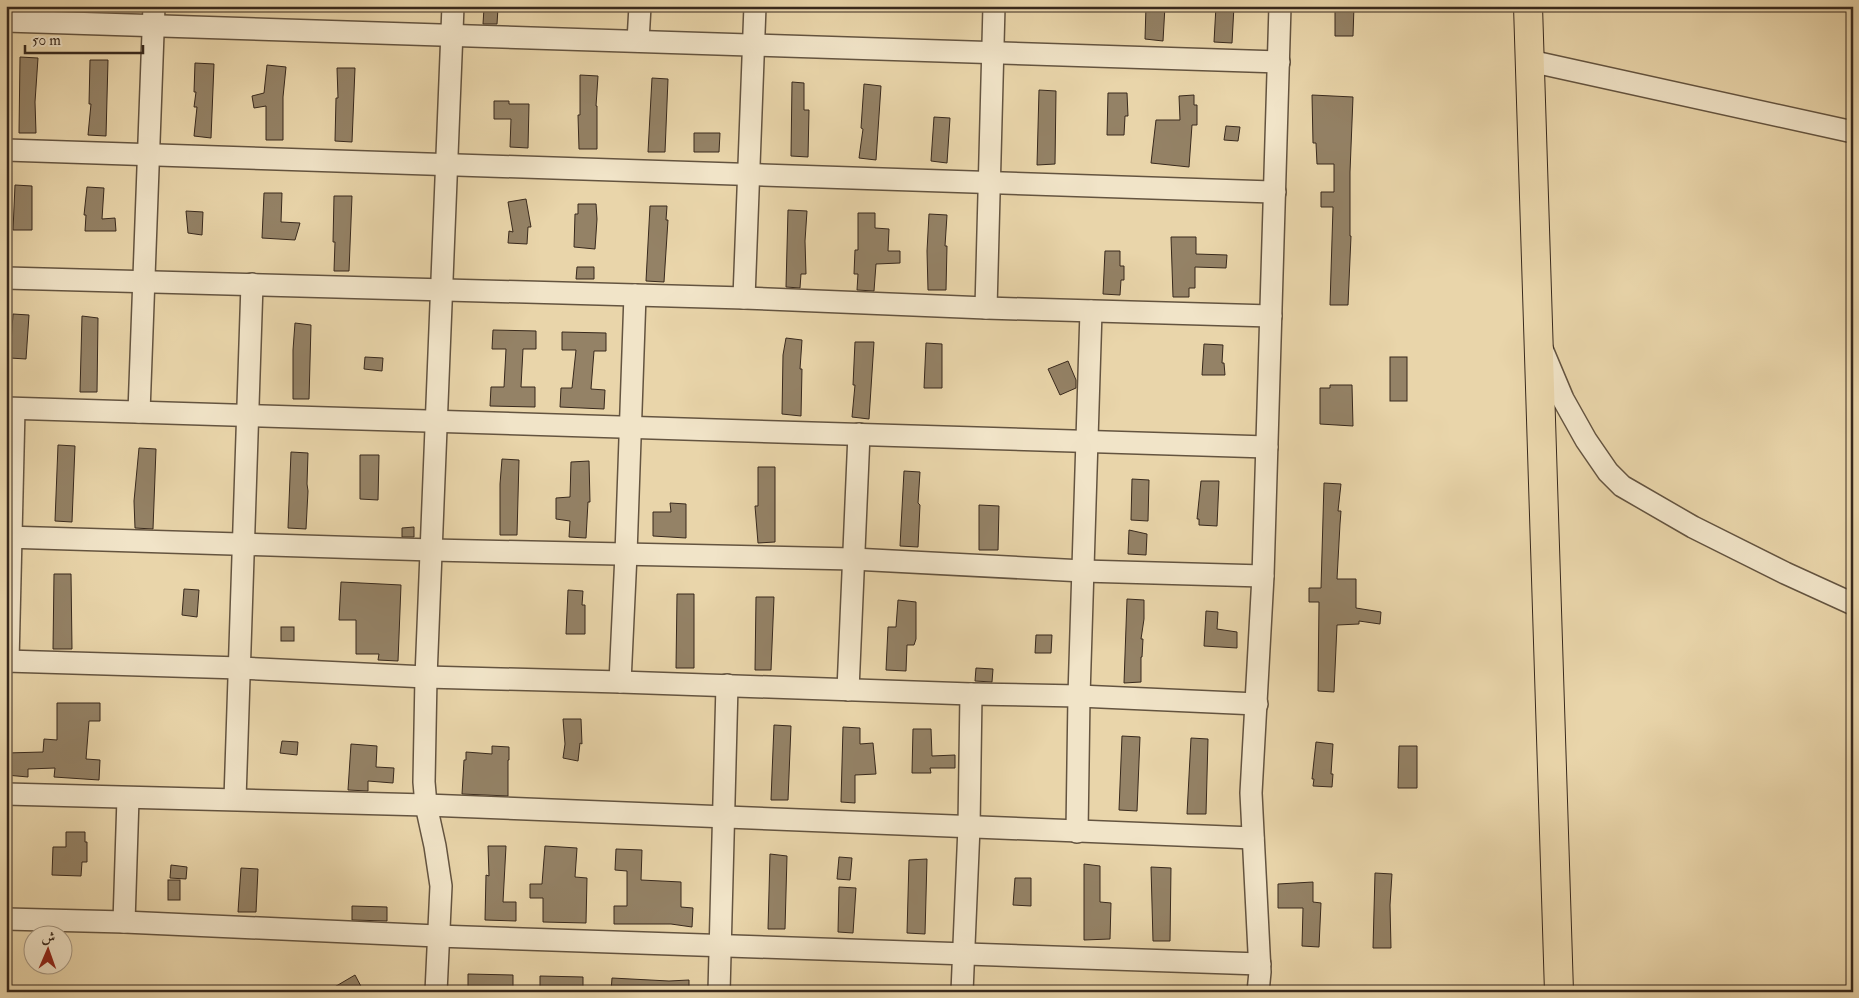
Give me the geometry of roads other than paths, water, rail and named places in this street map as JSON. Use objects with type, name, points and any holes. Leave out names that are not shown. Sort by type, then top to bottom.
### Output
[{"type":"main road","points":[[1528,6],[1559,992]]},
{"type":"street","points":[[436,992],[440,886],[439,871],[426,805],[424,782],[426,677],[453,6]]},
{"type":"street","points":[[638,41],[640,6]]},
{"type":"street","points":[[744,298],[755,6]]},
{"type":"street","points":[[986,308],[994,6]]},
{"type":"street","points":[[1258,992],[1260,964],[1251,793],[1263,576],[1280,6]]},
{"type":"street","points":[[139,412],[153,16]]},
{"type":"street","points":[[6,21],[153,16],[452,35],[1279,62]]},
{"type":"street","points":[[1530,61],[1853,132]]},
{"type":"street","points":[[6,150],[1275,192]]},
{"type":"street","points":[[6,278],[744,298],[986,308],[1271,316]]},
{"type":"street","points":[[235,799],[252,284]]},
{"type":"street","points":[[620,682],[634,295]]},
{"type":"street","points":[[1078,832],[1083,570],[1091,311]]},
{"type":"street","points":[[1538,339],[1563,399],[1586,440],[1608,472],[1622,486],[1693,527],[1785,574],[1853,604]]},
{"type":"street","points":[[1256,704],[1080,696],[426,677],[240,668],[7,662],[10,408],[1267,447]]},
{"type":"street","points":[[848,690],[859,434]]},
{"type":"street","points":[[9,537],[432,550],[853,559],[1263,576]]},
{"type":"street","points":[[719,992],[727,685]]},
{"type":"street","points":[[962,992],[969,827],[970,694]]},
{"type":"street","points":[[6,794],[426,805],[1253,838]]},
{"type":"street","points":[[124,922],[128,798]]},
{"type":"street","points":[[6,919],[124,922],[437,936],[1260,964]]}]
